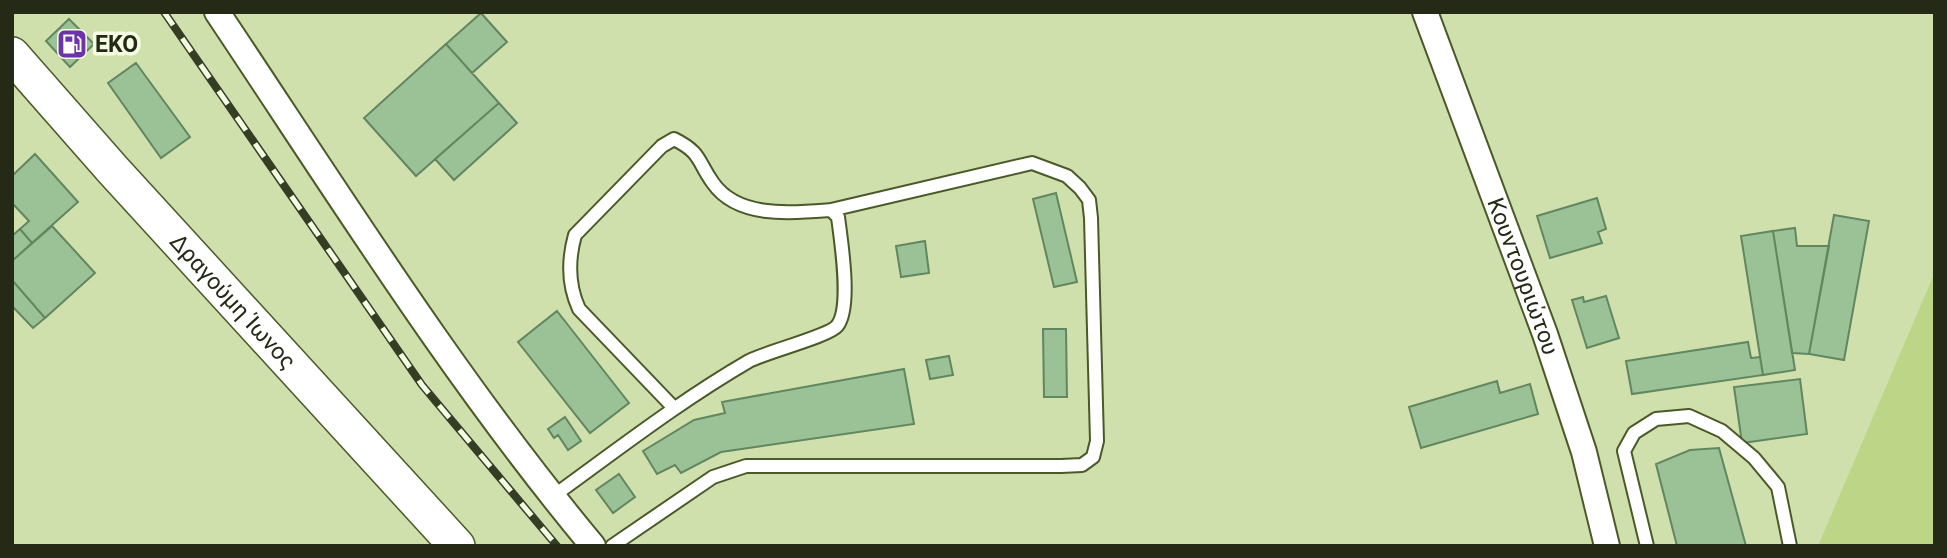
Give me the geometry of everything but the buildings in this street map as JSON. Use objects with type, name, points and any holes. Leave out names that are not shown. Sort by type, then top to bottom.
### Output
[{"type":"main road","name":"Δραγούμη Ίωνος","points":[[12,55],[113,170],[457,546]]},
{"type":"street","points":[[217,12],[472,390],[552,497],[593,546]]},
{"type":"street","name":"Κουντουριώτου","points":[[1425,12],[1545,334],[1584,452],[1607,546]]},
{"type":"lane","points":[[612,546],[713,477],[746,466],[1061,466],[1082,465],[1094,457],[1097,441],[1089,200],[1067,176],[1032,163],[831,210],[754,210],[734,201],[714,185],[692,148],[674,139],[662,146],[575,235],[570,252],[571,291],[579,309],[674,408]]},
{"type":"lane","points":[[552,497],[674,408],[752,359],[836,329],[844,315],[843,259],[838,217],[831,210]]},
{"type":"lane","points":[[1647,546],[1624,452],[1634,433],[1657,419],[1689,416],[1722,431],[1754,458],[1778,487],[1790,546]]},
{"type":"green space","points":[[1935,272],[1935,546],[1818,546]]},
{"type":"railway","points":[[164,12],[422,385],[557,546]]},
{"type":"place","name":"EKO","points":[[72,44]]}]
